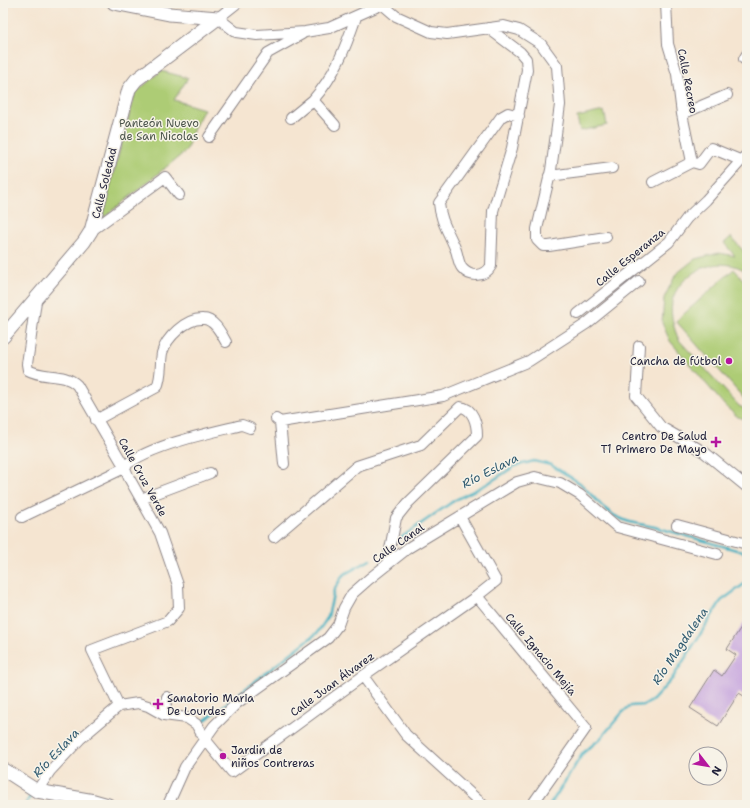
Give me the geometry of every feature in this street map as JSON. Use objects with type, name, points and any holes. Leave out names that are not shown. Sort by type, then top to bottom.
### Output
[{"type":"street","points":[[114,3],[169,14],[218,18],[236,32],[257,36],[306,32],[329,28],[383,4],[396,16],[431,32],[446,34],[504,26],[519,30],[541,44],[557,66],[560,106],[549,176],[537,229],[537,240],[543,246],[549,246],[606,237]]},
{"type":"street","name":"Calle Soledad","points":[[3,337],[36,301],[84,242],[91,231],[129,89],[136,80],[237,3]]},
{"type":"street","name":"Calle Recreo","points":[[666,3],[668,44],[677,74],[682,114],[692,162]]},
{"type":"street","points":[[291,118],[313,100],[328,83],[346,46],[356,17]]},
{"type":"street","points":[[488,28],[520,52],[526,60],[527,70],[519,116],[512,148],[493,210],[491,266],[488,272],[481,275],[469,274],[461,268],[455,248],[443,222],[439,203],[501,117],[508,114],[519,116]]},
{"type":"street","points":[[209,137],[268,53],[306,32]]},
{"type":"street","points":[[682,114],[727,95]]},
{"type":"street","points":[[313,100],[335,125]]},
{"type":"street","name":"Calle Esperanza","points":[[578,314],[670,242],[687,218],[706,200],[744,157],[711,148],[699,164],[692,162],[653,182]]},
{"type":"street","points":[[549,176],[612,168]]},
{"type":"street","points":[[91,231],[165,177],[179,195]]},
{"type":"street","points":[[284,464],[278,421],[443,396],[529,361],[586,324],[639,281]]},
{"type":"street","name":"Calle Cruz Verde","points":[[36,301],[27,364],[28,370],[35,374],[71,380],[77,385],[124,466],[163,541],[178,585],[179,608],[168,621],[92,650],[119,706]]},
{"type":"street","points":[[96,420],[157,387],[160,382],[162,353],[167,342],[189,322],[203,319],[212,322],[221,332],[226,342]]},
{"type":"street","points":[[639,346],[636,396],[661,427],[704,452],[747,487]]},
{"type":"street","points":[[274,537],[357,466],[421,445],[460,407],[465,408],[471,412],[477,430],[477,436],[408,503],[396,518],[387,565]]},
{"type":"street","points":[[22,517],[120,470],[128,461],[166,446],[242,425],[250,428]]},
{"type":"street","points":[[141,499],[210,473]]},
{"type":"street","name":"Calle Canal","points":[[168,805],[185,767],[204,738],[236,703],[328,638],[338,625],[344,608],[352,594],[408,548],[517,482],[535,477],[560,483],[580,495],[617,527],[717,554]]},
{"type":"street","name":"Calle Juan Álvarez","points":[[164,715],[187,718],[196,724],[204,738],[232,772],[496,581],[460,517]]},
{"type":"street","points":[[677,525],[747,544]]},
{"type":"street","name":"Calle Ignacio Mejía","points":[[477,596],[586,728],[532,805]]},
{"type":"street","points":[[363,676],[406,735],[483,805]]},
{"type":"street","points":[[36,790],[50,771],[80,739],[119,706],[138,703],[148,706],[164,715],[167,697]]},
{"type":"street","points":[[6,772],[36,790],[108,805]]},
{"type":"green space","name":"Panteón Nuevo de San Nicolas","points":[[161,71],[188,78],[174,100],[204,109],[194,128],[186,151],[101,220],[135,93]]},
{"type":"green space","points":[[604,111],[607,125],[580,131],[577,117]]},
{"type":"green space","points":[[731,237],[747,255],[747,272],[726,264],[704,267],[685,279],[673,298],[671,309],[673,325],[679,340],[739,406],[747,410],[747,420],[738,417],[725,406],[670,341],[662,323],[664,298],[676,274],[695,259],[719,253],[735,256],[724,243]]},
{"type":"green space","name":"Cancha de fútbol","points":[[734,269],[747,284],[747,402],[676,321]]},
{"type":"building","points":[[747,618],[747,698],[739,693],[718,726],[690,708],[714,670],[722,676],[736,655],[727,649]]},
{"type":"waterway","name":"Río Eslava","points":[[399,539],[455,500],[487,484],[515,466],[534,461],[551,465],[580,483],[603,507],[615,516],[629,522],[655,527],[747,553]]},
{"type":"waterway","name":"Río Eslava","points":[[204,721],[317,633],[328,617],[334,590],[343,575],[370,560]]},
{"type":"waterway","name":"Río Magdalena","points":[[550,805],[583,753],[600,739],[622,713],[630,706],[645,705],[653,700],[672,679],[721,601],[747,582]]},
{"type":"waterway","name":"Río Eslava","points":[[25,805],[33,792]]},
{"type":"place","name":"Cancha de fútbol","points":[[729,361]]},
{"type":"place","name":"Centro De Salud T1 Primero De Mayo","points":[[716,442]]},
{"type":"place","name":"Sanatorio Maria De Lourdes","points":[[158,704]]},
{"type":"place","name":"Jardin de niños Contreras","points":[[223,756]]}]
